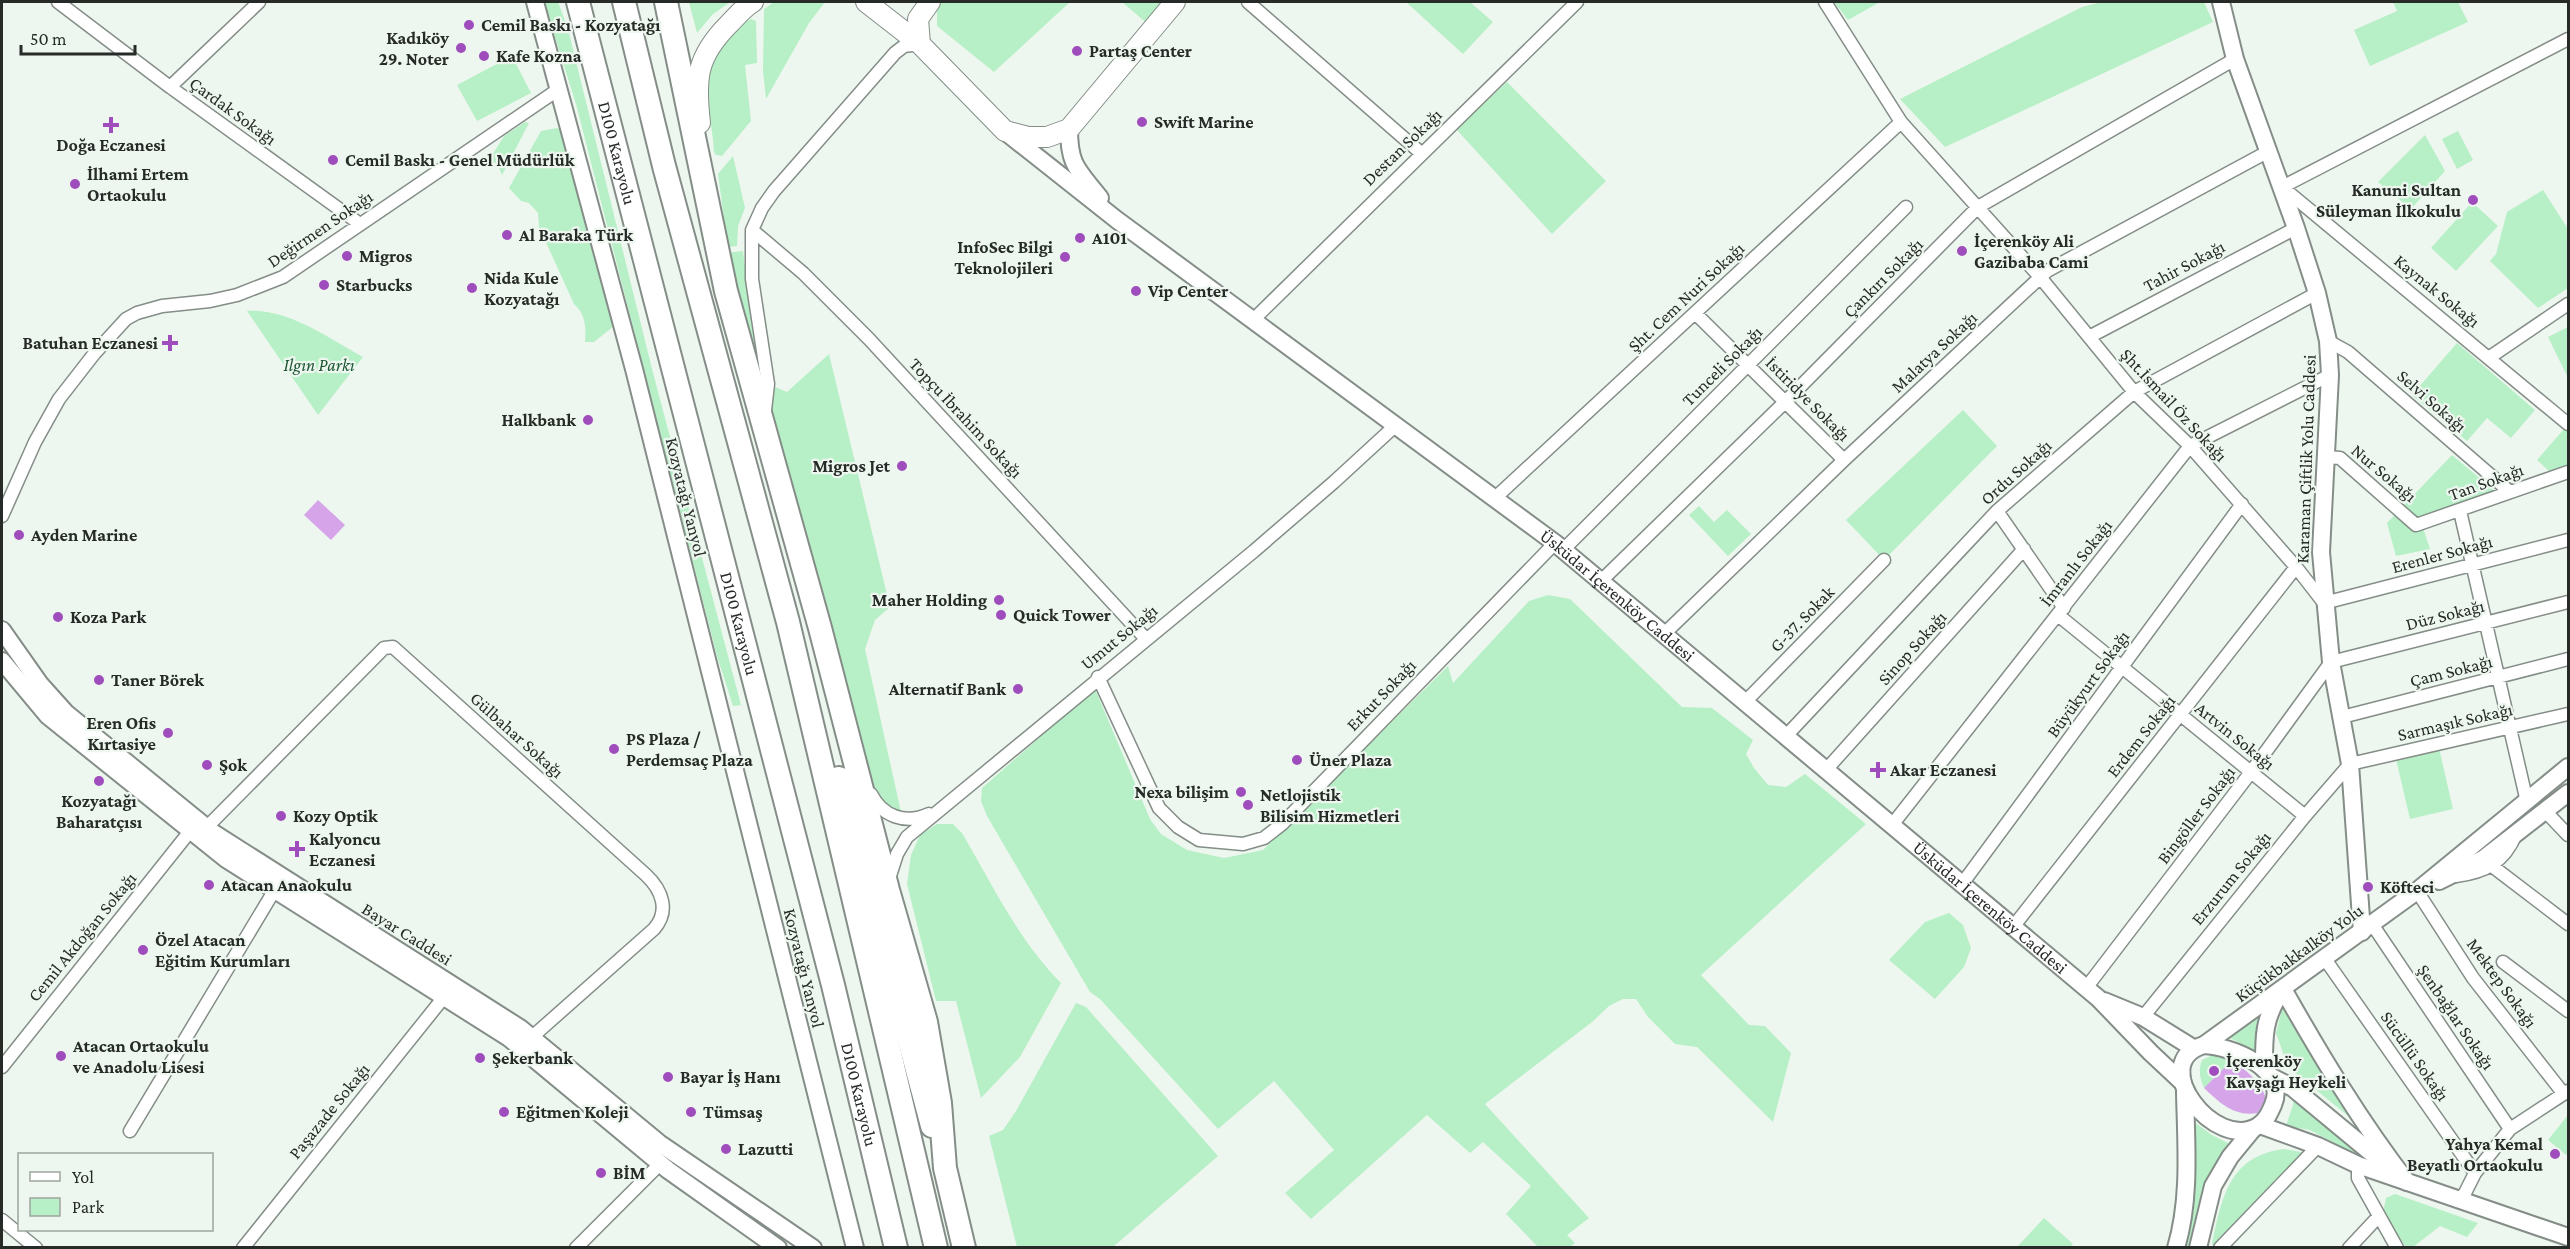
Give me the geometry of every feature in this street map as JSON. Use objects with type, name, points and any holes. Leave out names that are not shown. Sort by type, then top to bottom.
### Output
[{"type":"highway","name":"D100 Karayolu","points":[[578,2],[833,985],[896,1248]]},
{"type":"highway","name":"D100 Karayolu","points":[[624,2],[664,165],[788,622],[936,1248]]},
{"type":"highway","points":[[666,2],[706,185],[726,291],[888,890],[926,1022],[940,1103],[945,1168]]},
{"type":"highway","points":[[788,622],[850,816],[922,1094],[945,1168],[964,1248]]},
{"type":"main road","name":"Kozyatağı Yanyol","points":[[535,2],[634,369],[855,1248]]},
{"type":"main road","points":[[706,185],[697,91],[700,63],[713,40],[753,2]]},
{"type":"main road","name":"Üsküdar İçerenköy Caddesi","points":[[866,2],[920,44],[1005,131],[1117,220],[1559,546],[2092,993]]},
{"type":"main road","points":[[920,44],[918,19],[930,2]]},
{"type":"main road","points":[[1005,131],[1028,137],[1047,137],[1069,129],[1175,2]]},
{"type":"main road","name":"Karaman Çiftlik Yolu Caddesi","points":[[2221,2],[2235,59],[2282,187],[2317,293],[2328,341],[2330,375],[2321,552],[2324,603],[2331,663],[2350,764],[2367,928]]},
{"type":"main road","name":"Üsküdar İçerenköy Caddesi","points":[[1069,129],[1069,153],[1076,168],[1117,220]]},
{"type":"main road","name":"Bayar Caddesi","points":[[2,630],[40,684],[66,713],[198,829],[233,864],[522,1048],[660,1164],[778,1248]]},
{"type":"main road","name":"Bayar Caddesi","points":[[4,671],[48,716],[198,829],[242,853],[532,1037],[659,1143],[813,1248]]},
{"type":"main road","name":"Küçükbakkalköy Yolu","points":[[2198,1047],[2283,989],[2417,891],[2568,767]]},
{"type":"main road","name":"Küçükbakkalköy Yolu","points":[[2417,891],[2483,859],[2568,793]]},
{"type":"main road","points":[[2198,1248],[2213,1186],[2230,1157],[2266,1120],[2276,1099],[2276,1090],[2267,1072],[2265,1032],[2268,1013],[2283,989],[2316,1049],[2378,1145],[2408,1183]]},
{"type":"main road","points":[[2092,993],[2198,1047],[2226,1048],[2253,1060],[2267,1072],[2293,1088],[2408,1183]]},
{"type":"main road","points":[[2092,993],[2183,1087],[2200,1111],[2223,1127],[2246,1132],[2257,1127],[2318,1146],[2358,1165],[2568,1237]]},
{"type":"main road","points":[[2175,1248],[2187,1171],[2184,1060],[2198,1047]]},
{"type":"street","name":"Çardak Sokağı","points":[[58,2],[170,87],[360,224]]},
{"type":"street","points":[[170,87],[258,2]]},
{"type":"street","points":[[1248,2],[1421,153]]},
{"type":"street","name":"Destan Sokağı","points":[[1253,320],[1577,2]]},
{"type":"street","name":"Şht.İsmail Öz Sokağı","points":[[1825,2],[1901,122],[2040,278],[2134,392],[2190,446],[2242,504],[2324,603]]},
{"type":"street","points":[[2282,187],[2568,39]]},
{"type":"street","points":[[763,423],[768,384],[752,279],[752,230],[762,208],[774,191],[895,53],[904,46],[920,44]]},
{"type":"street","name":"Çankırı Sokağı","points":[[1601,581],[1785,402],[1978,207],[2235,59]]},
{"type":"street","name":"Değirmen Sokağı","points":[[2,516],[34,442],[59,399],[126,319],[155,308],[210,301],[263,286],[287,275],[559,88]]},
{"type":"street","name":"Şht. Cem Nuri Sokağı","points":[[1494,498],[1901,122]]},
{"type":"street","name":"Malatya Sokağı","points":[[1664,634],[1844,460],[2048,271],[2269,151]]},
{"type":"street","name":"Kaynak Sokağı","points":[[2282,187],[2490,357],[2568,424]]},
{"type":"street","name":"Tunceli Sokağı","points":[[1559,546],[1748,365],[1906,207]]},
{"type":"street","name":"Tahir Sokağı","points":[[2089,337],[2296,228]]},
{"type":"street","name":"Topçu İbrahim Sokağı","points":[[752,230],[803,273],[873,344],[1146,639]]},
{"type":"street","name":"Ordu Sokağı","points":[[1786,736],[1997,511],[2134,392],[2317,293]]},
{"type":"street","points":[[2490,357],[2568,304]]},
{"type":"street","name":"İstiridye Sokağı","points":[[1695,313],[1844,460]]},
{"type":"street","name":"Selvi Sokağı","points":[[2328,341],[2348,352],[2510,492]]},
{"type":"street","name":"İmranlı Sokağı","points":[[1892,825],[2190,446],[2330,375]]},
{"type":"street","name":"Umut Sokağı","points":[[888,890],[889,874],[907,837],[1334,482],[1396,425]]},
{"type":"street","name":"Nur Sokağı","points":[[2326,457],[2340,458],[2416,525]]},
{"type":"street","name":"Tan Sokağı","points":[[2416,525],[2568,472]]},
{"type":"street","name":"Büyükyurt Sokağı","points":[[1962,884],[2242,504]]},
{"type":"street","name":"Artvin Sokağı","points":[[1997,511],[2024,549],[2061,611],[2122,667],[2305,816]]},
{"type":"street","points":[[2460,511],[2527,802]]},
{"type":"street","name":"Erenler Sokağı","points":[[2324,603],[2568,540]]},
{"type":"street","name":"Erkut Sokağı","points":[[1098,677],[1159,808],[1178,827],[1199,840],[1243,844],[1264,838],[1282,824],[1559,546]]},
{"type":"street","name":"Sinop Sokağı","points":[[1826,770],[2024,549]]},
{"type":"street","name":"G-37. Sokak","points":[[1745,702],[1884,560]]},
{"type":"street","name":"Erdem Sokağı","points":[[2013,927],[2296,567]]},
{"type":"street","name":"Düz Sokağı","points":[[2331,663],[2568,602]]},
{"type":"street","name":"Gülbahar Sokağı","points":[[198,829],[384,648],[393,647],[646,875],[655,884],[660,895],[663,913],[654,929],[532,1037]]},
{"type":"street","points":[[4,671],[15,658],[14,649]]},
{"type":"street","name":"Çam Sokağı","points":[[2342,717],[2568,659]]},
{"type":"street","name":"Bingöller Sokağı","points":[[2092,993],[2331,663]]},
{"type":"street","name":"Sarmaşık Sokağı","points":[[2350,764],[2568,714]]},
{"type":"street","name":"Erzurum Sokağı","points":[[2143,1017],[2305,816],[2350,764]]},
{"type":"street","points":[[856,766],[876,805],[889,815],[905,819],[920,818],[938,809]]},
{"type":"street","points":[[2545,811],[2568,835]]},
{"type":"street","name":"Cemil Akdoğan Sokağı","points":[[2,1067],[198,829]]},
{"type":"street","points":[[2446,878],[2474,874],[2492,866],[2510,849],[2516,834]]},
{"type":"street","points":[[2492,866],[2568,924]]},
{"type":"street","points":[[130,1131],[274,891]]},
{"type":"street","name":"Mektep Sokağı","points":[[2417,891],[2473,978],[2566,1092]]},
{"type":"street","name":"Şenbağlar Sokağı","points":[[2367,928],[2510,1129]]},
{"type":"street","name":"Sücüllü Sokağı","points":[[2325,959],[2475,1173]]},
{"type":"street","points":[[2503,962],[2568,1011]]},
{"type":"street","name":"Paşazade Sokağı","points":[[243,1248],[444,997]]},
{"type":"street","points":[[2458,1201],[2465,1193],[2475,1173],[2510,1129],[2566,1092]]},
{"type":"street","points":[[2220,1248],[2318,1146]]},
{"type":"street","points":[[576,1248],[660,1164]]},
{"type":"street","points":[[2358,1165],[2358,1178],[2397,1248]]},
{"type":"street","points":[[2349,1248],[2378,1217]]},
{"type":"street","points":[[2,1220],[36,1248]]},
{"type":"green space","points":[[544,2],[558,2],[568,29],[652,369],[741,705],[733,706],[717,656],[576,104]]},
{"type":"green space","points":[[689,2],[730,2],[712,15],[697,33]]},
{"type":"green space","points":[[774,2],[825,2],[809,23],[766,99],[763,71],[764,9]]},
{"type":"green space","points":[[943,2],[1070,2],[994,72],[937,26],[937,6]]},
{"type":"green space","points":[[1122,2],[1168,2],[1149,25]]},
{"type":"green space","points":[[1406,2],[1470,2],[1493,22],[1463,54]]},
{"type":"green space","points":[[1834,2],[1880,2],[1848,20]]},
{"type":"green space","points":[[2102,2],[2204,2],[2213,22],[1945,147],[1900,99],[2082,7]]},
{"type":"green space","points":[[2393,2],[2458,2],[2468,22],[2370,66],[2354,30],[2397,11]]},
{"type":"green space","points":[[751,19],[756,21],[757,63],[745,65],[751,121],[722,156],[716,155],[708,103],[709,77],[721,48],[735,31]]},
{"type":"green space","points":[[512,56],[531,93],[477,121],[457,85]]},
{"type":"green space","points":[[1507,82],[1606,181],[1552,234],[1456,129]]},
{"type":"green space","points":[[525,122],[529,123],[502,175],[497,163],[491,162],[486,165],[504,136]]},
{"type":"green space","points":[[557,128],[562,130],[614,326],[594,342],[585,342],[583,317],[574,304],[539,227],[538,213],[529,203],[521,201],[509,188],[541,131]]},
{"type":"green space","points":[[2458,131],[2473,160],[2457,169],[2442,139]]},
{"type":"green space","points":[[2425,135],[2445,171],[2411,209],[2378,182]]},
{"type":"green space","points":[[733,156],[745,208],[738,226],[737,246],[728,247],[718,174]]},
{"type":"green space","points":[[2543,190],[2568,229],[2568,288],[2538,308],[2490,261],[2496,254],[2507,212]]},
{"type":"green space","points":[[2472,202],[2498,226],[2456,271],[2431,248]]},
{"type":"green space","points":[[743,251],[758,375],[725,253]]},
{"type":"green space","name":"Ilgın Parkı","points":[[247,311],[262,311],[292,319],[322,333],[363,357],[318,415]]},
{"type":"green space","points":[[2568,327],[2568,378],[2548,337]]},
{"type":"green space","points":[[2457,343],[2535,410],[2511,438],[2487,418],[2467,441],[2412,395]]},
{"type":"green space","points":[[829,354],[890,607],[875,620],[865,649],[901,812],[876,805],[763,423],[768,384],[787,392]]},
{"type":"green space","points":[[1963,410],[1997,446],[1884,560],[1846,520]]},
{"type":"green space","points":[[2564,429],[2568,432],[2568,467],[2550,472],[2537,460]]},
{"type":"green space","points":[[2452,455],[2496,492],[2420,519],[2430,549],[2396,556],[2387,523]]},
{"type":"green space","points":[[1699,506],[1714,522],[1727,510],[1751,534],[1728,556],[1689,515]]},
{"type":"green space","points":[[1548,595],[1570,599],[1682,707],[1712,708],[1753,740],[1746,754],[1768,785],[1786,787],[1805,774],[1866,824],[1701,975],[1749,1025],[1765,1026],[1791,1053],[1773,1122],[1697,1047],[1675,1044],[1648,1017],[1636,999],[1623,999],[1609,1006],[1592,1022],[1485,1104],[1589,1218],[1567,1235],[1575,1243],[1570,1247],[1539,1248],[1506,1214],[1531,1186],[1483,1142],[1470,1153],[1427,1115],[1311,1219],[1285,1193],[1334,1150],[1274,1081],[1218,1129],[1100,999],[1090,992],[987,816],[981,801],[982,788],[1095,689],[1150,819],[1161,834],[1187,850],[1224,858],[1263,850],[1448,666],[1453,683],[1529,601]]},
{"type":"green space","points":[[2439,748],[2453,809],[2410,819],[2396,759]]},
{"type":"green space","points":[[937,824],[953,824],[962,833],[1019,931],[1061,983],[1020,1057],[981,1098],[956,1001],[936,1001],[907,884],[911,855],[920,835]]},
{"type":"green space","points":[[1949,913],[1963,925],[1971,948],[1964,967],[1935,999],[1889,960],[1925,922]]},
{"type":"green space","points":[[1076,1003],[1086,1007],[1218,1156],[1113,1247],[1017,1247],[989,1136],[1003,1130],[1016,1111]]},
{"type":"green space","points":[[2283,1005],[2358,1124],[2288,1067],[2276,1033]]},
{"type":"green space","points":[[2264,1008],[2257,1052],[2230,1038],[2221,1037]]},
{"type":"green space","points":[[2213,1055],[2222,1055],[2232,1060],[2204,1088],[2200,1074],[2202,1060]]},
{"type":"green space","points":[[2293,1095],[2386,1171],[2310,1130],[2286,1126],[2293,1105]]},
{"type":"green space","points":[[2568,1115],[2568,1151],[2566,1155],[2548,1140]]},
{"type":"green space","points":[[2190,1119],[2212,1135],[2234,1146],[2191,1247],[2185,1248],[2189,1230]]},
{"type":"green space","points":[[2284,1149],[2306,1153],[2218,1247],[2212,1244],[2225,1195],[2240,1170],[2251,1160],[2266,1153]]},
{"type":"green space","points":[[2395,1194],[2478,1223],[2467,1237],[2440,1226],[2413,1247],[2406,1247],[2383,1213],[2386,1198]]},
{"type":"green space","points":[[2044,1218],[2073,1244],[2070,1247],[2017,1247]]},
{"type":"shaded area","points":[[318,500],[345,525],[331,540],[304,515]]},
{"type":"shaded area","points":[[2232,1060],[2252,1076],[2266,1098],[2258,1113],[2242,1113],[2228,1108],[2204,1088]]},
{"type":"place","name":"Cemil Baskı - Kozyatağı","points":[[469,25]]},
{"type":"place","name":"Kadıköy 29. Noter","points":[[461,48]]},
{"type":"place","name":"Partaş Center","points":[[1077,51]]},
{"type":"place","name":"Kafe Kozna","points":[[484,56]]},
{"type":"place","name":"Swift Marine","points":[[1142,122]]},
{"type":"place","name":"Doğa Eczanesi","points":[[111,125]]},
{"type":"place","name":"Cemil Baskı - Genel Müdürlük","points":[[333,160]]},
{"type":"place","name":"İlhami Ertem Ortaokulu","points":[[75,184]]},
{"type":"place","name":"Kanuni Sultan Süleyman İlkokulu","points":[[2473,200]]},
{"type":"place","name":"Al Baraka Türk","points":[[507,235]]},
{"type":"place","name":"A101","points":[[1080,238]]},
{"type":"place","name":"İçerenköy Ali Gazibaba Cami","points":[[1962,251]]},
{"type":"place","name":"Migros","points":[[347,256]]},
{"type":"place","name":"InfoSec Bilgi Teknolojileri","points":[[1065,257]]},
{"type":"place","name":"Starbucks","points":[[324,285]]},
{"type":"place","name":"Nida Kule Kozyatağı","points":[[472,288]]},
{"type":"place","name":"Vip Center","points":[[1136,291]]},
{"type":"place","name":"Batuhan Eczanesi","points":[[170,343]]},
{"type":"place","name":"Halkbank","points":[[588,420]]},
{"type":"place","name":"Migros Jet","points":[[902,466]]},
{"type":"place","name":"Ayden Marine","points":[[19,535]]},
{"type":"place","name":"Maher Holding","points":[[999,600]]},
{"type":"place","name":"Quick Tower","points":[[1001,615]]},
{"type":"place","name":"Koza Park","points":[[58,617]]},
{"type":"place","name":"Taner Börek","points":[[99,680]]},
{"type":"place","name":"Alternatif Bank","points":[[1018,689]]},
{"type":"place","name":"Eren Ofis Kırtasiye","points":[[168,733]]},
{"type":"place","name":"PS Plaza / Perdemsaç Plaza","points":[[614,749]]},
{"type":"place","name":"Üner Plaza","points":[[1297,760]]},
{"type":"place","name":"Şok","points":[[207,765]]},
{"type":"place","name":"Akar Eczanesi","points":[[1878,770]]},
{"type":"place","name":"Kozyatağı Baharatçısı","points":[[99,781]]},
{"type":"place","name":"Nexa bilişim","points":[[1241,792]]},
{"type":"place","name":"Netlojistik Bilisim Hizmetleri","points":[[1248,805]]},
{"type":"place","name":"Kozy Optik","points":[[281,816]]},
{"type":"place","name":"Kalyoncu Eczanesi","points":[[297,849]]},
{"type":"place","name":"Atacan Anaokulu","points":[[209,885]]},
{"type":"place","name":"Köfteci","points":[[2368,887]]},
{"type":"place","name":"Özel Atacan Eğitim Kurumları","points":[[143,950]]},
{"type":"place","name":"Atacan Ortaokulu ve Anadolu Lisesi","points":[[61,1056]]},
{"type":"place","name":"Şekerbank","points":[[480,1058]]},
{"type":"place","name":"İçerenköy Kavşağı Heykeli","points":[[2214,1071]]},
{"type":"place","name":"Bayar İş Hanı","points":[[668,1077]]},
{"type":"place","name":"Eğitmen Koleji","points":[[504,1112]]},
{"type":"place","name":"Tümsaş","points":[[691,1112]]},
{"type":"place","name":"Lazutti","points":[[726,1149]]},
{"type":"place","name":"Yahya Kemal Beyatlı Ortaokulu","points":[[2555,1154]]},
{"type":"place","name":"BİM","points":[[601,1173]]}]
